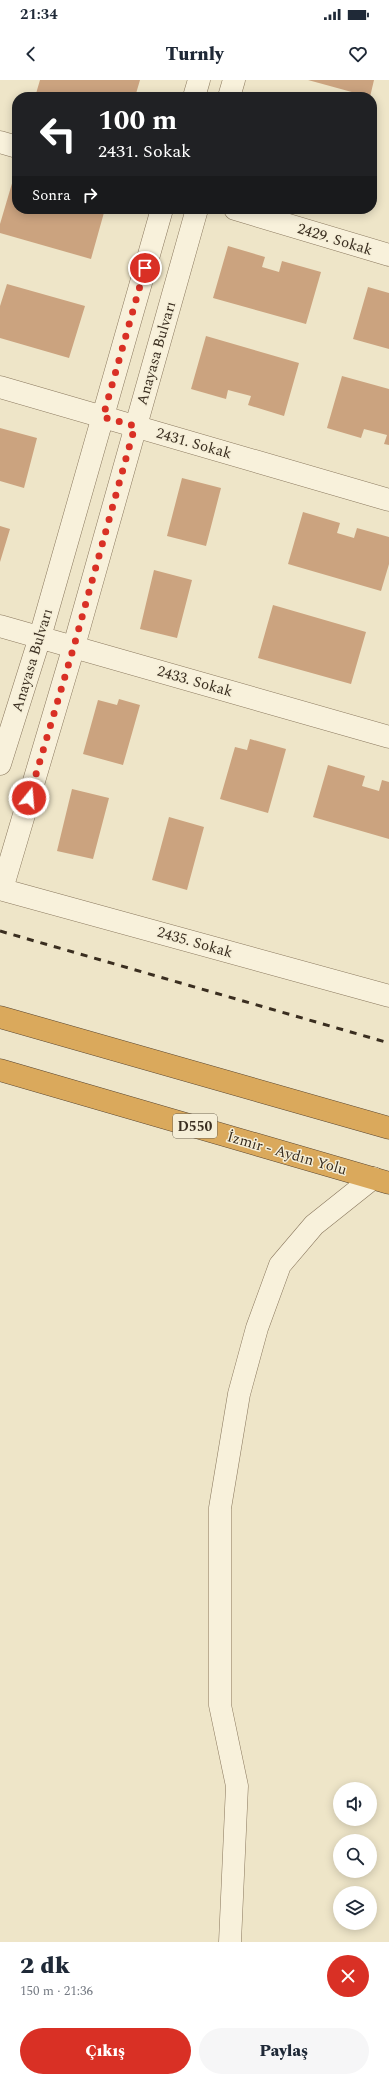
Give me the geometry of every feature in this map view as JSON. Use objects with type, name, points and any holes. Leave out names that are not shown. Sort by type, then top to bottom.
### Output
[{"type":"highway","points":[[0,1017],[389,1128]]},
{"type":"highway","name":"İzmir - Aydın Yolu","points":[[0,1070],[381,1181]]},
{"type":"street","points":[[195,92],[199,80]]},
{"type":"street","points":[[230,92],[234,80]]},
{"type":"street","points":[[0,142],[12,145]]},
{"type":"street","name":"Anayasa Bulvarı","points":[[0,764],[40,637],[161,214]]},
{"type":"street","name":"Anayasa Bulvarı","points":[[1,889],[74,646],[196,214]]},
{"type":"street","name":"2429. Sokak","points":[[252,214],[389,255]]},
{"type":"street","name":"2431. Sokak","points":[[0,387],[389,500]]},
{"type":"street","name":"2433. Sokak","points":[[0,626],[389,737]]},
{"type":"street","name":"2435. Sokak","points":[[1,889],[389,996]]},
{"type":"street","points":[[230,1942],[237,1786],[220,1704],[220,1508],[239,1394],[257,1328],[280,1265],[314,1225],[381,1181]]},
{"type":"building","points":[[40,80],[140,80],[136,92],[36,92]]},
{"type":"building","points":[[308,80],[374,80],[371,92],[352,92]]},
{"type":"building","points":[[12,183],[12,214],[104,214],[91,259],[0,233],[0,224]]},
{"type":"building","points":[[228,246],[265,257],[262,267],[279,272],[282,261],[321,272],[306,324],[213,298]]},
{"type":"building","points":[[7,284],[85,306],[69,358],[0,338],[0,306]]},
{"type":"building","points":[[368,287],[389,293],[389,349],[353,339]]},
{"type":"building","points":[[206,336],[299,363],[284,416],[248,405],[251,396],[228,390],[226,399],[191,389]]},
{"type":"building","points":[[342,376],[389,389],[389,445],[384,444],[387,435],[364,429],[361,438],[327,428]]},
{"type":"building","points":[[0,428],[37,438],[24,488],[0,481]]},
{"type":"building","points":[[182,478],[221,488],[206,546],[167,536]]},
{"type":"building","points":[[303,512],[340,523],[337,533],[354,538],[357,528],[389,537],[389,564],[381,591],[288,564]]},
{"type":"building","points":[[0,526],[10,529],[0,562]]},
{"type":"building","points":[[154,570],[192,580],[177,638],[140,629]]},
{"type":"building","points":[[273,605],[366,632],[351,684],[258,658]]},
{"type":"building","points":[[119,699],[140,705],[123,765],[83,754],[98,700],[117,705]]},
{"type":"building","points":[[250,739],[286,749],[268,813],[220,799],[235,747],[247,750]]},
{"type":"building","points":[[328,765],[365,776],[362,786],[379,791],[382,780],[389,782],[389,839],[313,817]]},
{"type":"building","points":[[72,789],[109,798],[93,859],[57,851]]},
{"type":"building","points":[[169,817],[204,827],[187,890],[152,880]]},
{"type":"railway","points":[[0,931],[389,1043]]},
{"type":"route","points":[[29,798],[74,646],[135,426],[103,417],[145,268]]}]
